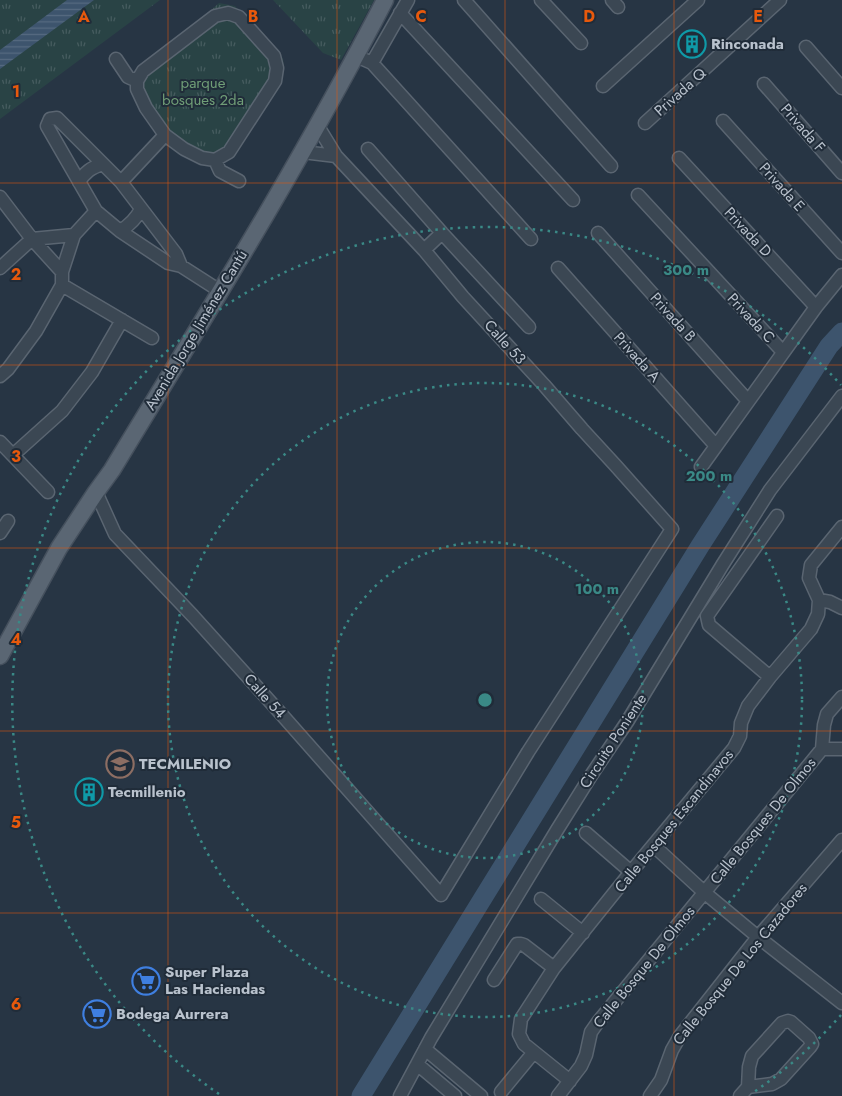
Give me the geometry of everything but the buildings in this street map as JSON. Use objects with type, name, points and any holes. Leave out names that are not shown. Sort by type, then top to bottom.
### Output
[{"type":"main road","name":"Avenida Jorge Jiménez Cantú","points":[[2,647],[59,548],[112,470],[303,152],[385,0]]},
{"type":"street","points":[[372,64],[408,0]]},
{"type":"street","points":[[464,0],[611,166]]},
{"type":"street","points":[[540,0],[581,44]]},
{"type":"street","points":[[603,86],[698,0]]},
{"type":"street","name":"Privada Q","points":[[645,123],[780,0]]},
{"type":"street","points":[[228,13],[239,17],[274,56],[278,68],[275,82],[229,152],[214,160],[202,158],[184,149],[165,135],[146,108],[137,89],[138,81],[143,71],[215,16],[228,13]]},
{"type":"street","points":[[400,13],[573,200]]},
{"type":"street","points":[[806,47],[842,88]]},
{"type":"street","points":[[356,56],[372,64],[531,239]]},
{"type":"street","points":[[116,59],[128,77],[138,81]]},
{"type":"street","name":"Privada F","points":[[764,84],[842,173]]},
{"type":"street","points":[[181,266],[176,254],[122,182],[57,118],[50,119],[47,126],[96,211],[120,231],[168,263],[181,266],[220,291]]},
{"type":"street","name":"Privada E","points":[[723,121],[842,253]]},
{"type":"street","name":"Calle 53","points":[[317,125],[336,156],[424,250],[463,297],[672,529],[528,752],[441,896]]},
{"type":"street","points":[[122,182],[165,135]]},
{"type":"street","points":[[368,150],[529,327]]},
{"type":"street","points":[[303,152],[336,156]]},
{"type":"street","name":"Privada D","points":[[680,158],[816,307]]},
{"type":"street","points":[[214,160],[220,171],[239,182]]},
{"type":"street","points":[[79,182],[84,173],[102,164]]},
{"type":"street","name":"Privada C","points":[[638,195],[783,352]]},
{"type":"street","points":[[0,197],[62,278],[122,320],[152,338]]},
{"type":"street","points":[[120,231],[129,226],[141,209]]},
{"type":"street","points":[[0,376],[8,369],[36,331],[62,278],[74,235],[96,211]]},
{"type":"street","points":[[424,250],[442,232]]},
{"type":"street","name":"Privada B","points":[[598,233],[748,401]]},
{"type":"street","points":[[0,268],[32,240],[74,235]]},
{"type":"street","name":"Privada A","points":[[558,268],[716,446]]},
{"type":"street","points":[[701,467],[816,307],[842,275]]},
{"type":"street","points":[[13,455],[62,412],[92,372],[122,320]]},
{"type":"street","name":"Circuito Poniente","points":[[400,1096],[425,1049],[557,830],[627,722],[723,564],[770,490],[842,396]]},
{"type":"street","points":[[0,442],[48,492]]},
{"type":"street","name":"Calle 54","points":[[96,492],[115,534],[193,616],[277,709],[441,896]]},
{"type":"street","points":[[770,677],[709,625],[707,616],[777,516]]},
{"type":"street","points":[[0,533],[8,521]]},
{"type":"street","points":[[842,527],[811,565],[809,578],[819,600],[830,602],[842,608]]},
{"type":"street","name":"Calle Bosques Escandinavos","points":[[534,1052],[524,1044],[519,1034],[521,1019],[554,968],[734,748],[740,736],[741,723],[748,706],[811,629],[818,614],[819,600]]},
{"type":"street","name":"Calle Bosques De Olmos","points":[[705,892],[822,749],[822,734],[827,714],[842,697]]},
{"type":"street","name":"Calle Bosques De Olmos","points":[[822,749],[842,749]]},
{"type":"street","points":[[586,833],[631,872]]},
{"type":"street","name":"Calle Bosque De Los Cazadores","points":[[650,1096],[661,1080],[672,1050],[680,1036],[758,937],[842,840]]},
{"type":"street","points":[[654,846],[758,937],[842,1003]]},
{"type":"street","name":"Calle Bosque De Olmos","points":[[558,1096],[581,1066],[586,1055],[591,1032],[598,1022],[705,892]]},
{"type":"street","points":[[541,899],[583,933]]},
{"type":"street","points":[[494,980],[517,944],[524,945],[554,968]]},
{"type":"street","points":[[791,1022],[809,1038],[812,1044],[810,1047],[781,1079],[772,1084],[744,1091],[752,1056],[782,1023],[791,1022]]},
{"type":"street","points":[[425,1049],[481,1096]]},
{"type":"street","points":[[501,1092],[534,1052],[570,1081]]},
{"type":"street","points":[[417,1064],[455,1096]]},
{"type":"green space","points":[[0,0],[160,0],[0,119]]},
{"type":"green space","points":[[273,0],[374,0],[341,60],[323,53]]},
{"type":"green space","name":"parque bosques 2da","points":[[219,3],[235,6],[254,29],[275,48],[283,59],[284,70],[235,141],[218,154],[199,156],[184,147],[150,114],[139,75]]},
{"type":"water","points":[[67,0],[94,0],[0,69],[0,50]]},
{"type":"waterway","points":[[361,1096],[700,546],[829,346],[842,332]]},
{"type":"place","name":"Rinconada","points":[[692,44]]},
{"type":"place","name":"TECMILENIO","points":[[120,764]]},
{"type":"place","name":"Tecmillenio","points":[[89,792]]},
{"type":"place","name":"Super Plaza Las Haciendas","points":[[146,981]]},
{"type":"place","name":"Bodega Aurrera","points":[[97,1014]]}]
